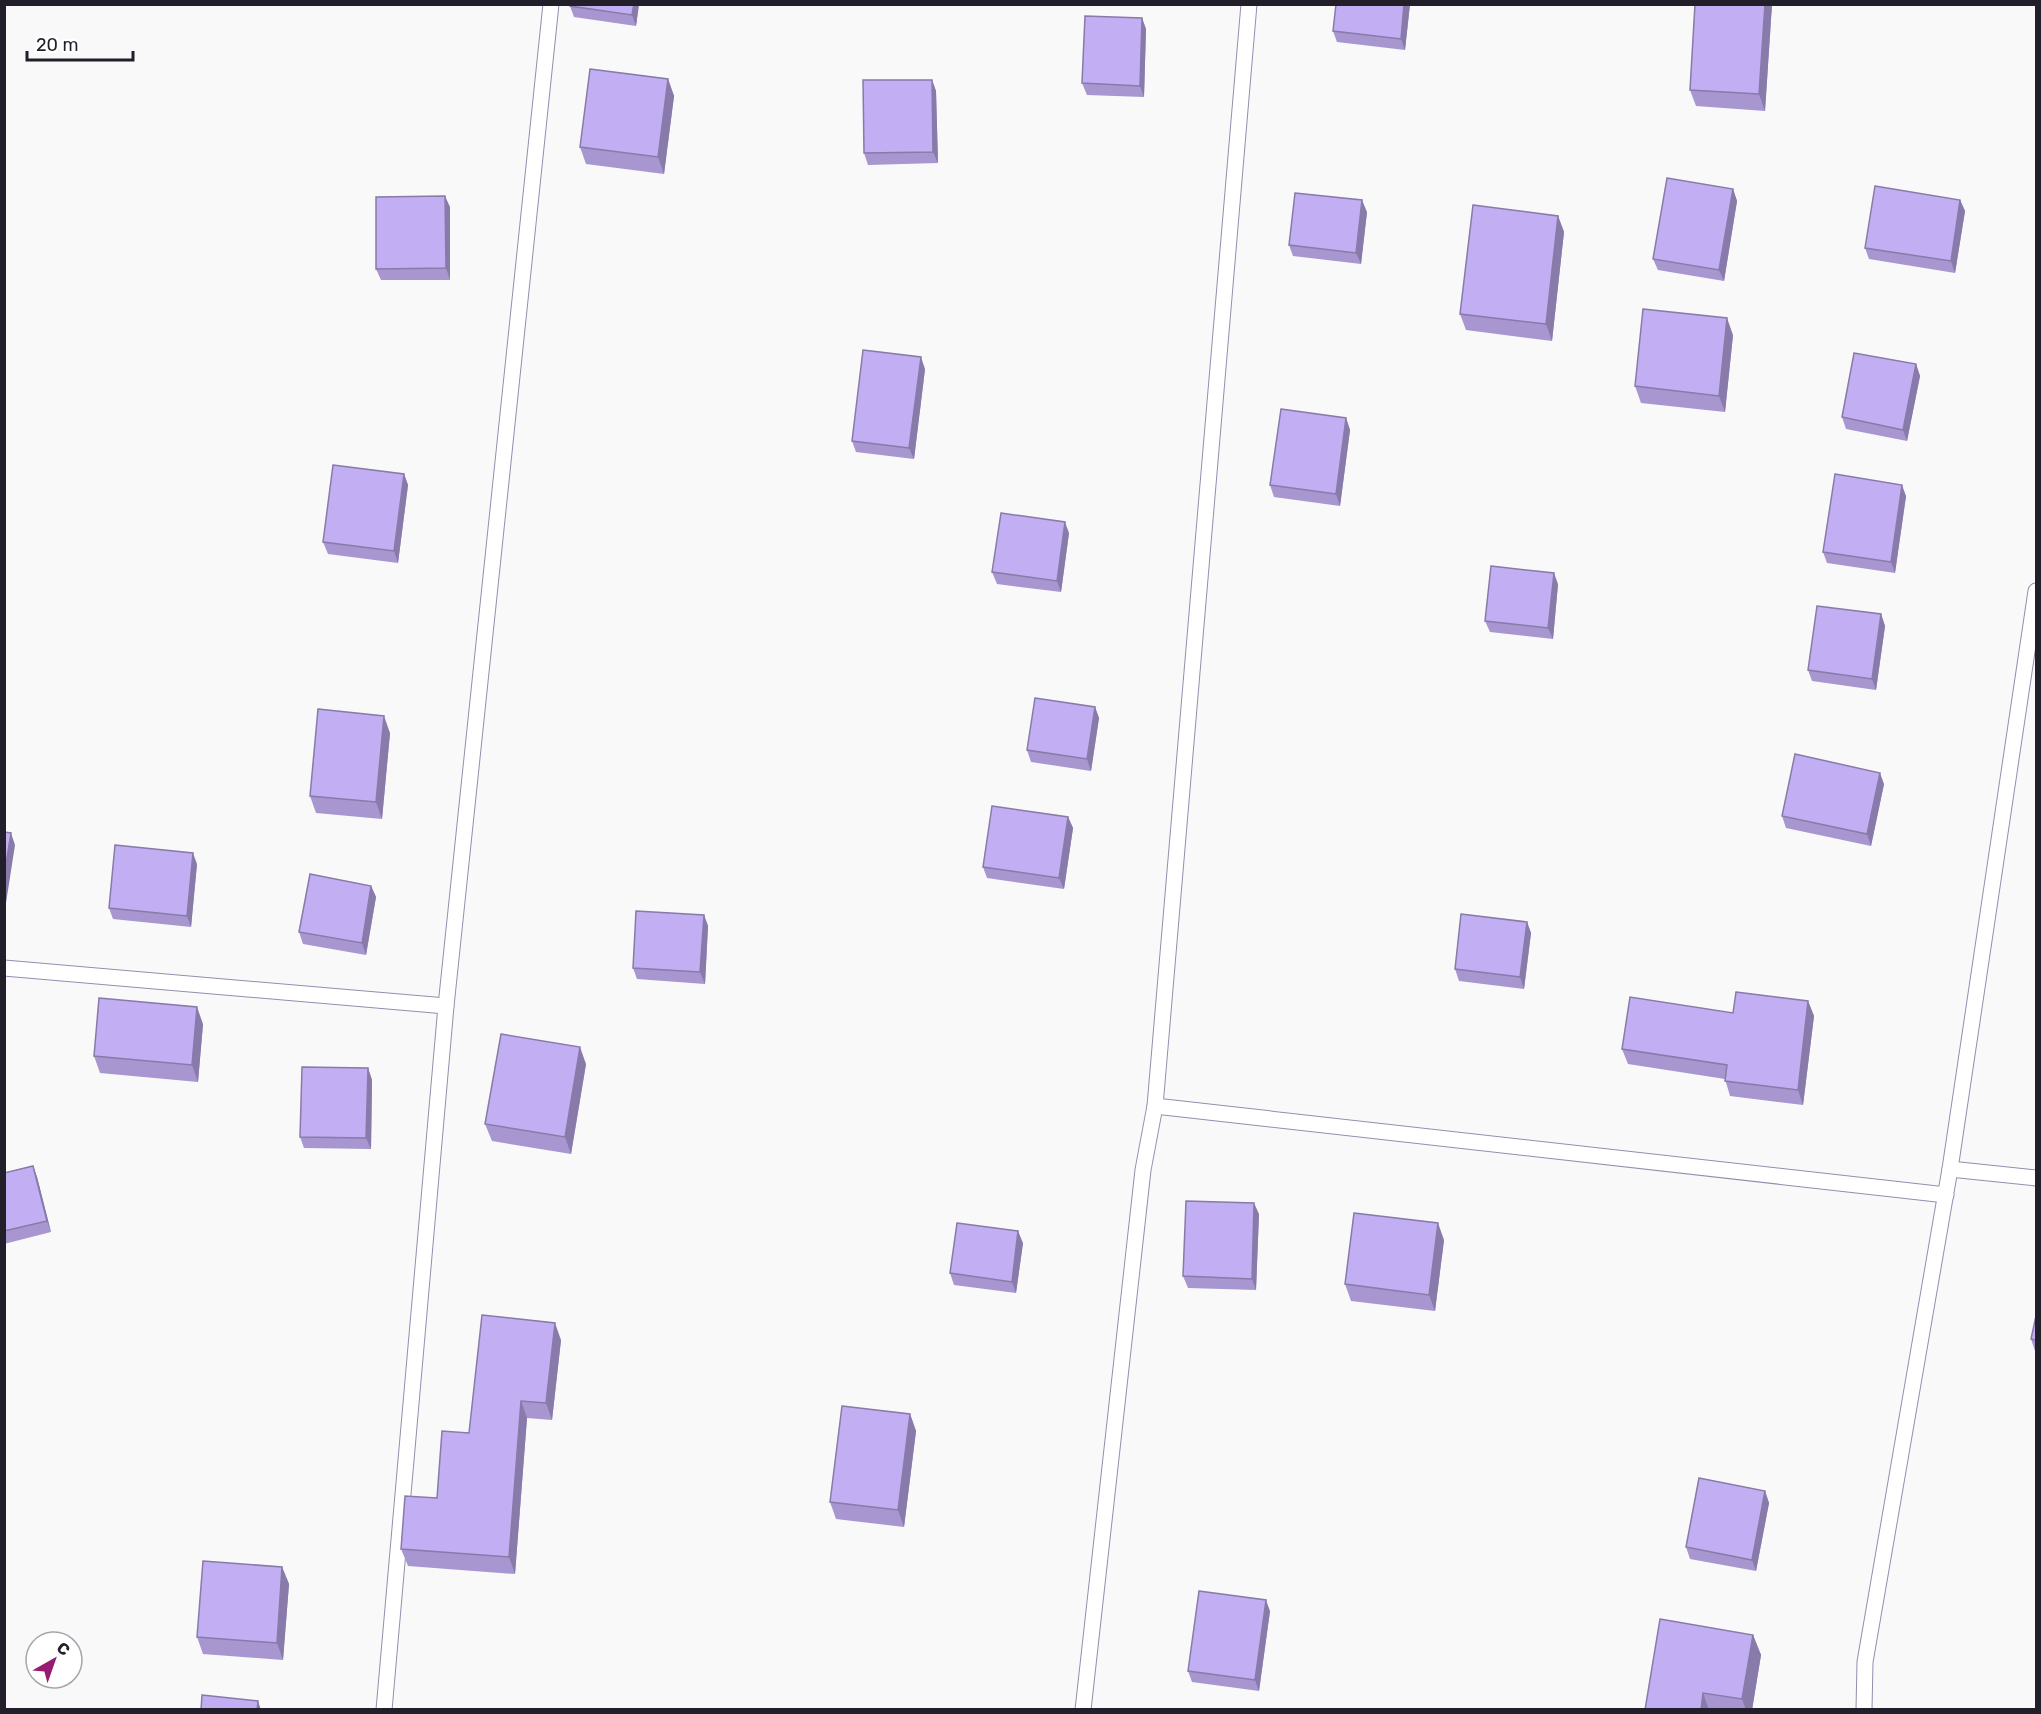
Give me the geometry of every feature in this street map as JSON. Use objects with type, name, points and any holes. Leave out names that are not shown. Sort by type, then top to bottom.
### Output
[{"type":"lane","points":[[384,1710],[446,1006],[551,4]]},
{"type":"lane","points":[[1083,1710],[1143,1170],[1155,1106],[1249,4]]},
{"type":"lane","points":[[1864,1710],[1865,1662],[1946,1195],[2037,591]]},
{"type":"lane","points":[[4,968],[446,1006]]},
{"type":"lane","points":[[1155,1106],[1946,1195]]},
{"type":"lane","points":[[1950,1168],[2037,1178]]},
{"type":"building","points":[[570,4],[634,4],[632,15],[570,6]]},
{"type":"building","points":[[1336,4],[1404,4],[1401,39],[1333,31]]},
{"type":"building","points":[[1695,4],[1765,4],[1759,94],[1690,90]]},
{"type":"building","points":[[1085,16],[1142,18],[1140,86],[1082,83]]},
{"type":"building","points":[[590,69],[668,79],[658,157],[580,147]]},
{"type":"building","points":[[863,80],[932,80],[933,152],[864,153]]},
{"type":"building","points":[[1667,178],[1733,189],[1719,270],[1653,259]]},
{"type":"building","points":[[1875,186],[1960,200],[1951,261],[1865,248]]},
{"type":"building","points":[[1295,193],[1362,200],[1356,253],[1289,245]]},
{"type":"building","points":[[445,196],[446,268],[376,269],[376,197]]},
{"type":"building","points":[[1473,205],[1558,216],[1546,324],[1460,314]]},
{"type":"building","points":[[1643,309],[1727,318],[1719,396],[1635,386]]},
{"type":"building","points":[[863,350],[921,357],[909,448],[852,441]]},
{"type":"building","points":[[1854,353],[1916,364],[1903,430],[1842,417]]},
{"type":"building","points":[[1281,409],[1346,418],[1336,494],[1270,485]]},
{"type":"building","points":[[333,465],[404,474],[394,551],[323,542]]},
{"type":"building","points":[[1835,474],[1902,485],[1891,562],[1823,552]]},
{"type":"building","points":[[1001,513],[1065,522],[1057,581],[992,572]]},
{"type":"building","points":[[1491,566],[1554,573],[1548,628],[1485,621]]},
{"type":"building","points":[[1817,606],[1881,614],[1872,679],[1808,670]]},
{"type":"building","points":[[1035,698],[1095,707],[1087,759],[1027,750]]},
{"type":"building","points":[[318,709],[384,716],[376,802],[310,796]]},
{"type":"building","points":[[1795,754],[1880,773],[1867,834],[1782,816]]},
{"type":"building","points":[[992,806],[1068,817],[1059,878],[983,867]]},
{"type":"building","points":[[4,832],[11,833],[4,876]]},
{"type":"building","points":[[115,845],[193,853],[187,916],[109,908]]},
{"type":"building","points":[[310,874],[371,886],[362,943],[299,932]]},
{"type":"building","points":[[636,911],[704,915],[700,972],[633,968]]},
{"type":"building","points":[[1461,914],[1527,922],[1520,977],[1455,969]]},
{"type":"building","points":[[1736,992],[1808,1001],[1798,1090],[1725,1081],[1727,1065],[1622,1049],[1630,997],[1733,1013]]},
{"type":"building","points":[[99,998],[197,1007],[192,1065],[94,1056]]},
{"type":"building","points":[[501,1034],[580,1047],[565,1137],[485,1124]]},
{"type":"building","points":[[302,1067],[368,1068],[366,1138],[300,1137]]},
{"type":"building","points":[[33,1166],[47,1221],[4,1231],[4,1173]]},
{"type":"building","points":[[1186,1201],[1254,1203],[1252,1279],[1183,1276]]},
{"type":"building","points":[[1354,1213],[1438,1223],[1429,1295],[1345,1284]]},
{"type":"building","points":[[957,1223],[1018,1231],[1012,1282],[950,1273]]},
{"type":"building","points":[[2037,1311],[2037,1340],[2031,1339]]},
{"type":"building","points":[[482,1315],[555,1323],[546,1403],[521,1401],[509,1557],[401,1549],[405,1496],[437,1498],[442,1431],[469,1433]]},
{"type":"building","points":[[842,1406],[910,1414],[898,1510],[830,1502]]},
{"type":"building","points":[[1699,1478],[1765,1491],[1752,1560],[1686,1547]]},
{"type":"building","points":[[203,1561],[282,1567],[277,1643],[197,1637]]},
{"type":"building","points":[[1199,1591],[1266,1600],[1255,1680],[1188,1671]]},
{"type":"building","points":[[1660,1619],[1753,1635],[1742,1699],[1703,1693],[1701,1710],[1645,1710]]},
{"type":"building","points":[[202,1695],[258,1701],[257,1710],[201,1710]]}]
